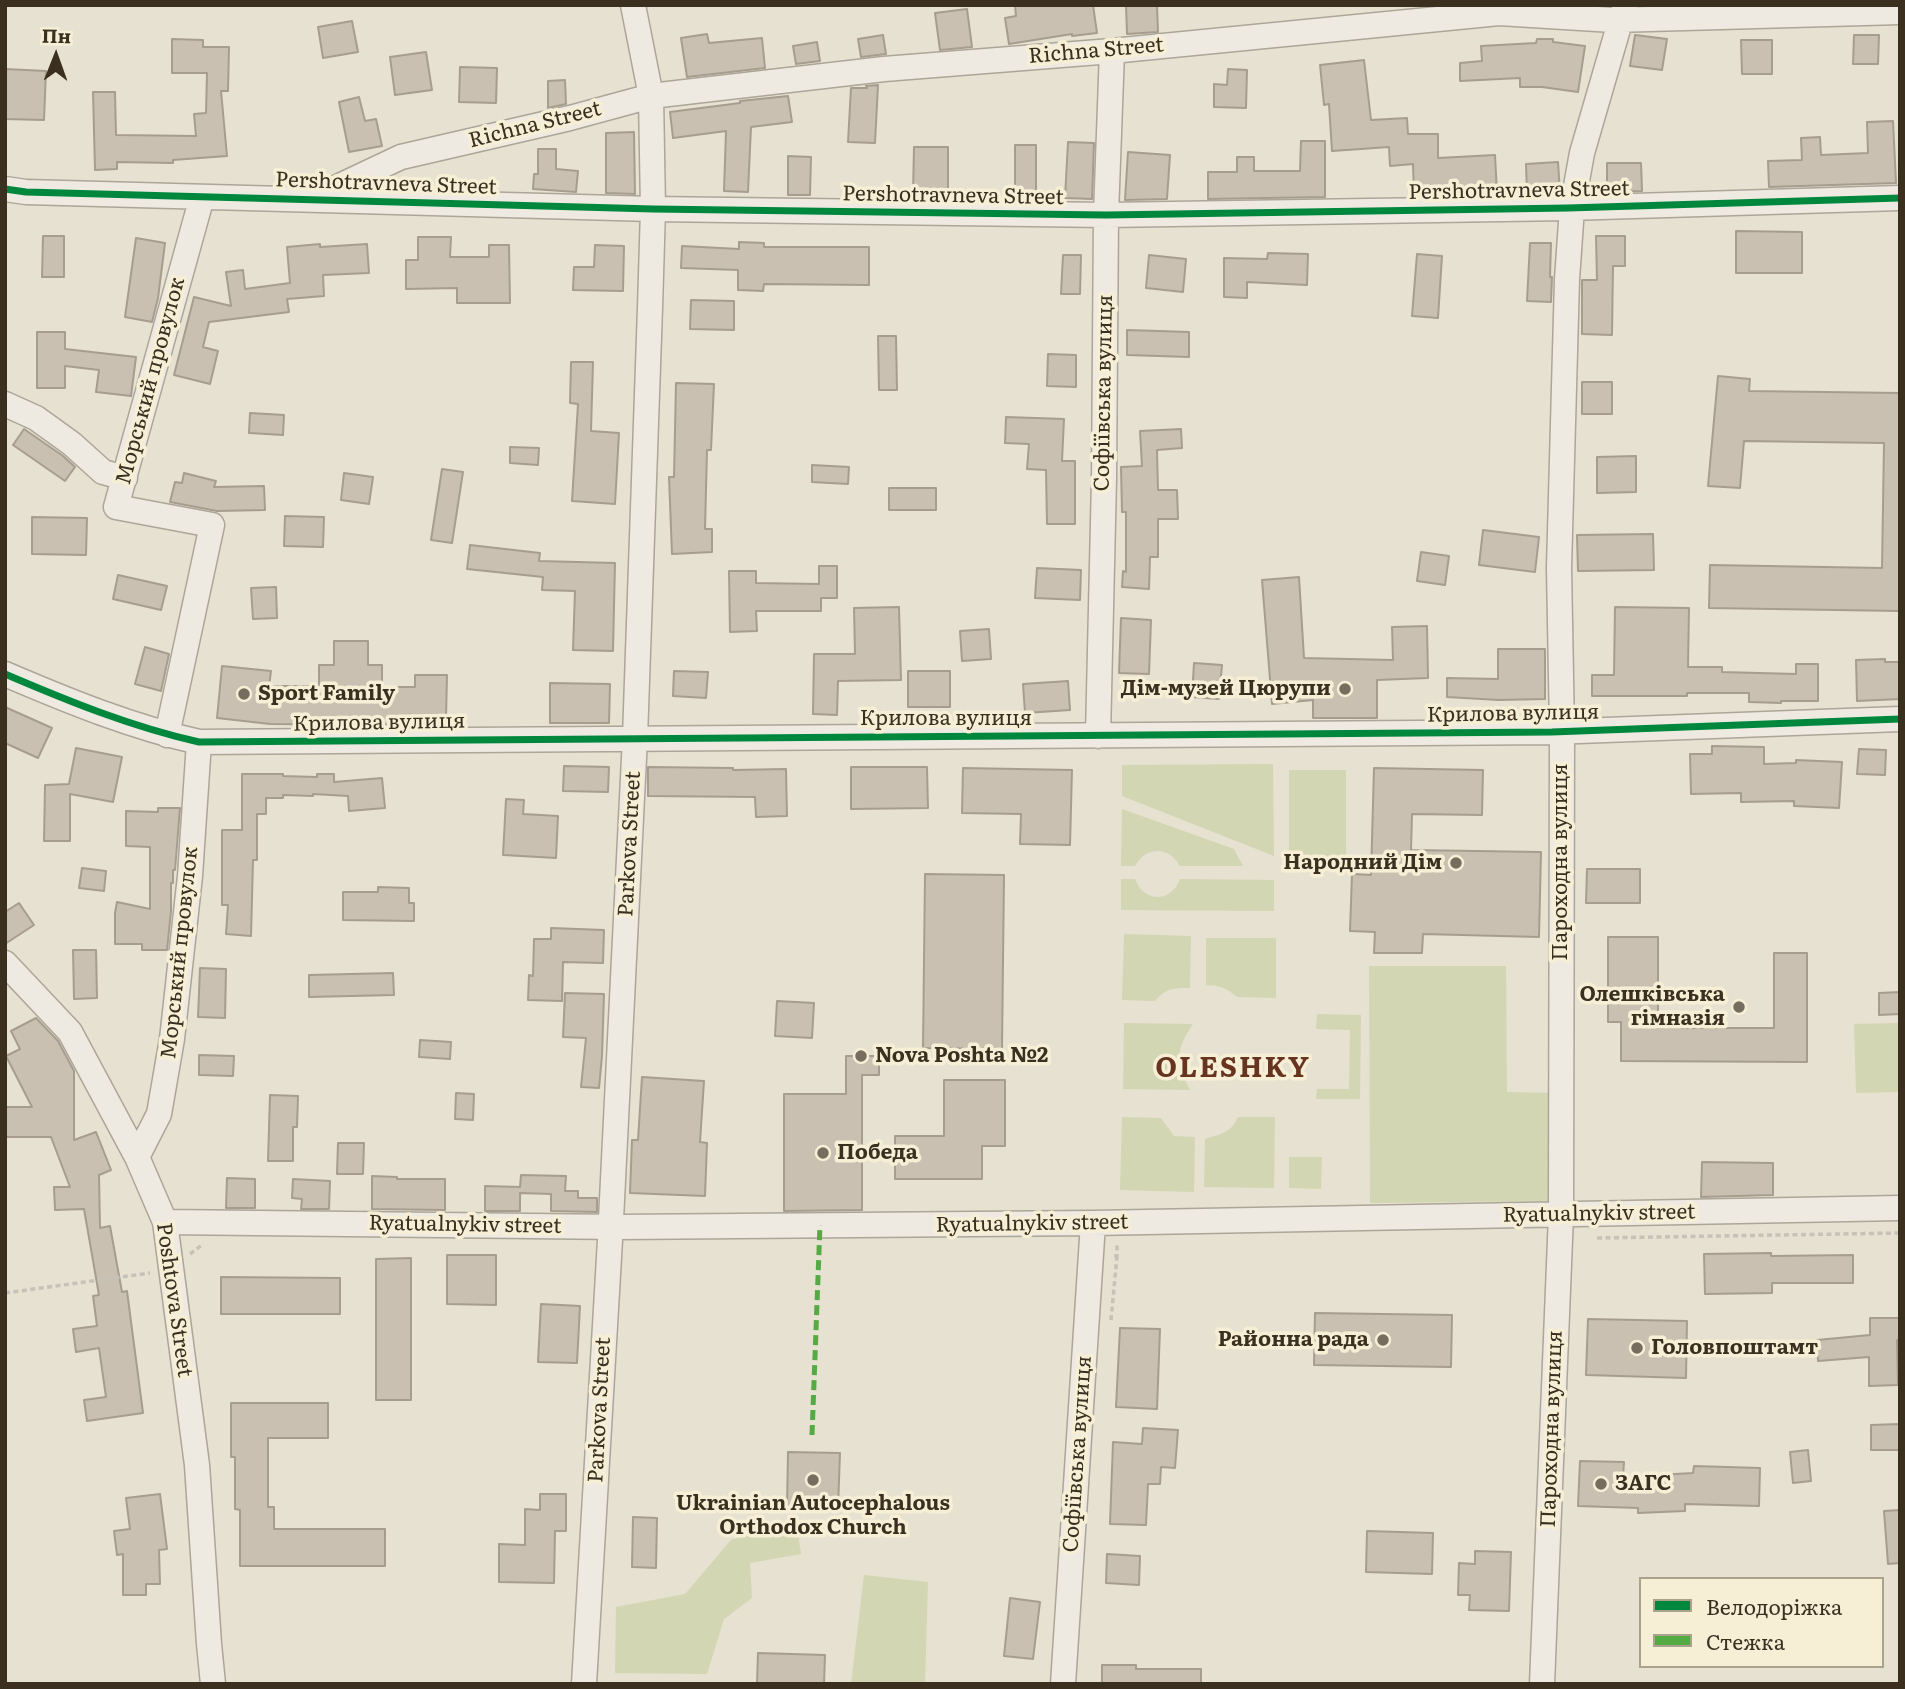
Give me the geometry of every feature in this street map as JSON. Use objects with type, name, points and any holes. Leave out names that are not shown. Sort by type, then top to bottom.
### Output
[{"type":"street","name":"Parkova Street","points":[[584,1684],[611,1227],[635,738],[653,209],[651,96],[633,5]]},
{"type":"street","name":"Richna Street","points":[[310,200],[401,157],[570,118],[651,96],[884,69],[1112,51],[1499,13],[1900,12]]},
{"type":"street","name":"Пароходна вулиця","points":[[1542,1684],[1561,1214],[1562,731],[1559,568],[1567,279],[1572,208],[1582,153],[1622,13]]},
{"type":"street","name":"Софіївська вулиця","points":[[1098,736],[1106,215],[1112,51]]},
{"type":"street","name":"Pershotravneva Street","points":[[5,189],[26,192],[653,209],[1106,215],[1572,208],[1900,198]]},
{"type":"street","name":"Морський провулок","points":[[167,735],[212,525],[116,507],[202,197]]},
{"type":"street","points":[[5,404],[36,418],[63,437],[103,472],[125,478]]},
{"type":"street","name":"Крилова вулиця","points":[[5,674],[80,706],[167,735],[199,742],[1562,731],[1900,719]]},
{"type":"street","name":"Морський провулок","points":[[138,1157],[159,1114],[172,1039],[190,876],[199,742]]},
{"type":"street","name":"Poshtova Street","points":[[5,963],[70,1032],[138,1157],[165,1223],[197,1465],[213,1684]]},
{"type":"street","name":"Ryatualnykiv street","points":[[165,1223],[611,1227],[1093,1223],[1900,1208]]},
{"type":"street","name":"Софіївська вулиця","points":[[1063,1684],[1093,1223]]},
{"type":"path","points":[[5,1293],[171,1270]]},
{"type":"green space","points":[[1273,764],[1274,856],[1122,796],[1122,765]]},
{"type":"green space","points":[[1289,770],[1346,770],[1346,867],[1289,867]]},
{"type":"green space","points":[[1122,809],[1234,849],[1243,866],[1180,866],[1170,855],[1158,851],[1145,855],[1135,866],[1121,866]]},
{"type":"green space","points":[[1121,879],[1135,879],[1145,892],[1158,897],[1170,892],[1180,879],[1274,880],[1274,911],[1121,910]]},
{"type":"green space","points":[[1124,934],[1191,936],[1190,988],[1170,990],[1155,1001],[1122,1000]]},
{"type":"green space","points":[[1206,938],[1276,938],[1276,998],[1237,997],[1223,988],[1206,985]]},
{"type":"green space","points":[[1369,966],[1506,966],[1507,1092],[1552,1093],[1553,1201],[1370,1203]]},
{"type":"green space","points":[[1317,1014],[1361,1015],[1360,1099],[1316,1099],[1317,1089],[1349,1089],[1350,1030],[1316,1029]]},
{"type":"green space","points":[[1124,1023],[1193,1024],[1180,1049],[1180,1064],[1190,1090],[1123,1089]]},
{"type":"green space","points":[[1900,1023],[1900,1092],[1856,1093],[1854,1024]]},
{"type":"green space","points":[[1122,1117],[1161,1118],[1174,1136],[1195,1137],[1194,1192],[1120,1190]]},
{"type":"green space","points":[[1238,1117],[1275,1117],[1274,1188],[1204,1187],[1205,1139],[1229,1130]]},
{"type":"green space","points":[[1289,1157],[1322,1157],[1321,1189],[1289,1188]]},
{"type":"green space","points":[[796,1521],[801,1554],[750,1563],[752,1598],[724,1619],[707,1674],[615,1673],[616,1607],[685,1594],[731,1540]]},
{"type":"green space","points":[[864,1575],[928,1582],[925,1684],[851,1684]]},
{"type":"building","points":[[1015,5],[1093,5],[1097,33],[1072,34],[1009,44],[1005,18],[1016,16]]},
{"type":"building","points":[[1126,5],[1157,5],[1158,32],[1127,34]]},
{"type":"building","points":[[967,9],[972,47],[940,50],[935,13]]},
{"type":"building","points":[[352,21],[358,52],[323,58],[318,27]]},
{"type":"building","points":[[707,34],[709,43],[762,38],[765,68],[687,77],[681,38]]},
{"type":"building","points":[[883,35],[886,54],[861,57],[858,39]]},
{"type":"building","points":[[1635,35],[1667,39],[1662,70],[1630,66]]},
{"type":"building","points":[[1854,35],[1879,35],[1878,64],[1853,64]]},
{"type":"building","points":[[172,39],[203,40],[203,47],[229,47],[228,91],[221,91],[227,156],[173,160],[173,163],[117,162],[117,169],[95,170],[93,92],[115,92],[116,135],[196,136],[194,114],[206,113],[207,73],[172,73]]},
{"type":"building","points":[[1537,39],[1553,39],[1553,42],[1585,46],[1578,92],[1520,87],[1520,78],[1460,81],[1460,63],[1482,61],[1481,46],[1536,43]]},
{"type":"building","points":[[1741,40],[1772,40],[1772,74],[1742,74]]},
{"type":"building","points":[[817,42],[820,61],[796,64],[793,46]]},
{"type":"building","points":[[426,52],[432,90],[395,95],[390,57]]},
{"type":"building","points":[[1364,60],[1371,120],[1407,118],[1408,134],[1438,134],[1438,158],[1495,155],[1497,193],[1414,195],[1413,164],[1390,166],[1389,147],[1332,151],[1329,104],[1324,105],[1320,65]]},
{"type":"building","points":[[460,67],[497,68],[496,103],[459,102]]},
{"type":"building","points":[[5,69],[46,71],[44,120],[5,119]]},
{"type":"building","points":[[1228,69],[1247,70],[1246,108],[1214,107],[1214,84],[1227,85]]},
{"type":"building","points":[[565,80],[566,104],[548,108],[548,81]]},
{"type":"building","points":[[878,85],[875,143],[848,142],[851,88]]},
{"type":"building","points":[[788,96],[792,122],[751,127],[748,192],[724,191],[726,131],[673,138],[670,112]]},
{"type":"building","points":[[359,97],[365,121],[376,119],[382,146],[349,152],[339,102]]},
{"type":"building","points":[[1893,121],[1896,183],[1769,187],[1768,161],[1802,160],[1801,138],[1820,137],[1821,155],[1868,153],[1867,122]]},
{"type":"building","points":[[634,132],[635,194],[606,193],[606,133]]},
{"type":"building","points":[[1301,141],[1325,141],[1325,197],[1208,199],[1208,172],[1237,172],[1237,157],[1254,157],[1254,171],[1300,171]]},
{"type":"building","points":[[1068,142],[1094,143],[1092,199],[1065,198]]},
{"type":"building","points":[[1015,145],[1036,145],[1036,194],[1015,194]]},
{"type":"building","points":[[914,147],[948,147],[948,196],[913,195]]},
{"type":"building","points":[[538,149],[556,149],[556,169],[578,171],[576,192],[533,189],[534,174],[538,174]]},
{"type":"building","points":[[1128,152],[1170,155],[1167,199],[1125,200]]},
{"type":"building","points":[[788,156],[811,157],[810,195],[788,195]]},
{"type":"building","points":[[1558,162],[1560,193],[1527,194],[1526,164]]},
{"type":"building","points":[[1607,163],[1641,163],[1642,191],[1607,192]]},
{"type":"building","points":[[1736,231],[1802,232],[1802,273],[1736,273]]},
{"type":"building","points":[[43,236],[64,236],[64,277],[42,277]]},
{"type":"building","points":[[1596,236],[1625,236],[1625,266],[1613,266],[1612,335],[1582,334],[1582,280],[1597,280]]},
{"type":"building","points":[[418,237],[451,237],[450,257],[489,257],[489,245],[509,245],[510,303],[457,303],[457,288],[406,289],[406,260],[418,260]]},
{"type":"building","points":[[136,238],[165,243],[152,322],[125,317]]},
{"type":"building","points":[[739,242],[764,243],[764,247],[869,247],[869,285],[764,284],[763,291],[738,290],[738,270],[681,268],[682,246],[739,249]]},
{"type":"building","points":[[1530,243],[1551,243],[1551,302],[1527,301]]},
{"type":"building","points":[[320,244],[320,247],[367,244],[369,273],[323,275],[324,296],[287,299],[289,312],[209,322],[203,347],[218,351],[210,384],[174,375],[194,297],[231,306],[226,272],[243,270],[245,289],[290,283],[287,247]]},
{"type":"building","points":[[595,245],[624,246],[623,291],[573,290],[574,267],[594,267]]},
{"type":"building","points":[[1268,253],[1308,254],[1307,285],[1247,282],[1247,298],[1224,297],[1224,258],[1267,259]]},
{"type":"building","points":[[1417,254],[1442,256],[1438,318],[1412,316]]},
{"type":"building","points":[[1063,255],[1081,255],[1080,294],[1061,294]]},
{"type":"building","points":[[1149,255],[1186,259],[1183,292],[1146,288]]},
{"type":"building","points":[[691,300],[734,301],[734,330],[690,329]]},
{"type":"building","points":[[1127,330],[1189,332],[1189,357],[1127,355]]},
{"type":"building","points":[[37,332],[65,332],[65,349],[136,357],[131,396],[96,392],[99,370],[65,366],[65,388],[37,388]]},
{"type":"building","points":[[878,336],[896,336],[897,390],[879,390]]},
{"type":"building","points":[[1048,354],[1076,355],[1076,387],[1047,386]]},
{"type":"building","points":[[571,362],[593,362],[591,431],[619,433],[615,504],[572,501],[578,404],[570,403]]},
{"type":"building","points":[[1718,376],[1750,379],[1749,391],[1900,393],[1900,611],[1709,608],[1710,565],[1882,568],[1884,443],[1744,441],[1740,488],[1708,486]]},
{"type":"building","points":[[1582,382],[1612,382],[1612,414],[1582,414]]},
{"type":"building","points":[[676,383],[714,384],[711,450],[707,450],[705,529],[712,529],[712,552],[672,554],[669,477],[674,477]]},
{"type":"building","points":[[250,413],[284,415],[283,435],[249,433]]},
{"type":"building","points":[[1006,417],[1064,419],[1062,461],[1075,461],[1075,524],[1047,524],[1046,470],[1027,469],[1029,444],[1005,443]]},
{"type":"building","points":[[24,429],[75,467],[65,481],[13,445]]},
{"type":"building","points":[[1181,429],[1182,448],[1157,450],[1158,490],[1177,490],[1178,519],[1158,519],[1158,557],[1150,557],[1149,589],[1122,587],[1123,571],[1126,572],[1126,512],[1122,512],[1121,467],[1142,466],[1140,431]]},
{"type":"building","points":[[510,447],[539,448],[538,465],[510,463]]},
{"type":"building","points":[[1636,456],[1636,492],[1597,493],[1597,457]]},
{"type":"building","points":[[812,465],[849,467],[848,484],[812,482]]},
{"type":"building","points":[[442,469],[463,472],[452,543],[431,540]]},
{"type":"building","points":[[184,473],[216,481],[214,487],[264,486],[265,510],[217,511],[170,502],[175,482],[182,483]]},
{"type":"building","points":[[344,473],[373,477],[369,504],[341,500]]},
{"type":"building","points":[[889,488],[936,488],[936,510],[889,510]]},
{"type":"building","points":[[285,516],[324,517],[323,547],[284,546]]},
{"type":"building","points":[[32,517],[87,518],[86,555],[32,554]]},
{"type":"building","points":[[1483,530],[1539,537],[1535,572],[1479,565]]},
{"type":"building","points":[[1653,534],[1654,570],[1578,571],[1577,535]]},
{"type":"building","points":[[470,545],[540,553],[539,561],[615,563],[613,651],[573,650],[575,591],[542,590],[543,577],[467,569]]},
{"type":"building","points":[[1421,552],[1449,556],[1445,585],[1417,581]]},
{"type":"building","points":[[819,566],[837,566],[837,598],[821,598],[821,611],[756,611],[757,631],[730,632],[729,571],[756,571],[756,583],[819,584]]},
{"type":"building","points":[[1037,568],[1081,570],[1080,600],[1035,598]]},
{"type":"building","points":[[118,575],[167,586],[161,610],[113,599]]},
{"type":"building","points":[[1299,577],[1304,658],[1393,660],[1392,627],[1427,626],[1428,678],[1377,680],[1377,718],[1313,718],[1313,700],[1272,704],[1262,580]]},
{"type":"building","points":[[276,587],[277,618],[253,619],[251,588]]},
{"type":"building","points":[[899,607],[901,680],[838,681],[837,715],[813,714],[814,654],[855,654],[854,608]]},
{"type":"building","points":[[1615,607],[1689,608],[1688,667],[1722,667],[1722,672],[1796,674],[1796,664],[1818,664],[1818,701],[1749,702],[1749,693],[1592,696],[1592,675],[1614,675]]},
{"type":"building","points":[[1121,618],[1151,620],[1149,674],[1119,673]]},
{"type":"building","points":[[989,629],[991,659],[962,661],[960,631]]},
{"type":"building","points":[[334,641],[368,641],[368,665],[382,665],[382,687],[415,687],[415,675],[447,675],[446,719],[391,719],[391,725],[270,724],[217,718],[222,666],[271,671],[269,686],[319,686],[319,665],[334,665]]},
{"type":"building","points":[[145,647],[169,654],[161,691],[135,684]]},
{"type":"building","points":[[1498,649],[1545,649],[1545,699],[1447,697],[1447,678],[1498,679]]},
{"type":"building","points":[[1885,659],[1885,662],[1900,662],[1900,699],[1857,701],[1856,660]]},
{"type":"building","points":[[1194,663],[1222,665],[1219,699],[1192,697]]},
{"type":"building","points":[[674,671],[708,672],[706,698],[673,696]]},
{"type":"building","points":[[908,671],[950,671],[950,707],[908,707]]},
{"type":"building","points":[[1068,681],[1070,710],[1025,713],[1023,684]]},
{"type":"building","points":[[550,683],[610,684],[609,723],[550,723]]},
{"type":"building","points":[[5,707],[52,728],[38,758],[5,743]]},
{"type":"building","points":[[1712,746],[1764,747],[1764,764],[1796,763],[1796,760],[1842,762],[1839,808],[1794,806],[1794,801],[1741,802],[1741,793],[1691,794],[1690,754],[1712,754]]},
{"type":"building","points":[[76,748],[122,757],[113,802],[70,794],[70,841],[44,841],[45,785],[69,784]]},
{"type":"building","points":[[1859,749],[1886,750],[1885,775],[1857,774]]},
{"type":"building","points":[[564,766],[609,767],[608,792],[563,791]]},
{"type":"building","points":[[648,767],[786,769],[787,816],[756,817],[755,797],[648,796]]},
{"type":"building","points":[[851,767],[927,767],[928,808],[851,809]]},
{"type":"building","points":[[963,768],[1072,770],[1070,845],[1020,844],[1021,814],[962,813]]},
{"type":"building","name":"Народний Дім","points":[[1374,768],[1483,770],[1482,815],[1412,814],[1411,850],[1541,852],[1539,937],[1423,934],[1422,953],[1374,953],[1375,932],[1350,931],[1352,874],[1371,875]]},
{"type":"building","points":[[242,774],[317,777],[317,774],[334,774],[334,782],[382,778],[385,808],[349,811],[348,796],[313,794],[266,798],[266,814],[257,814],[257,860],[253,860],[251,936],[226,934],[228,905],[222,905],[222,830],[242,830]]},
{"type":"building","points":[[506,799],[524,800],[523,814],[558,816],[556,858],[503,855]]},
{"type":"building","points":[[158,808],[180,808],[175,870],[171,883],[167,950],[142,950],[142,944],[115,944],[117,902],[150,909],[150,847],[126,846],[126,811],[158,812]]},
{"type":"building","points":[[82,868],[106,871],[104,891],[79,888]]},
{"type":"building","points":[[1587,869],[1640,869],[1640,903],[1586,903]]},
{"type":"building","points":[[925,874],[1004,875],[1002,1049],[923,1048]]},
{"type":"building","points":[[378,887],[409,888],[409,903],[414,903],[414,921],[343,920],[343,892],[378,892]]},
{"type":"building","points":[[19,903],[34,925],[5,944],[5,912]]},
{"type":"building","points":[[551,928],[604,930],[603,963],[563,962],[562,1001],[528,1000],[529,975],[533,976],[534,939],[551,939]]},
{"type":"building","points":[[1608,937],[1658,937],[1658,1028],[1774,1028],[1774,953],[1807,953],[1807,1062],[1621,1061],[1621,1022],[1608,1022]]},
{"type":"building","points":[[73,950],[96,950],[97,998],[74,999]]},
{"type":"building","points":[[200,968],[226,969],[225,1018],[198,1017]]},
{"type":"building","points":[[393,973],[394,995],[309,997],[309,975]]},
{"type":"building","points":[[1900,992],[1900,1014],[1879,1015],[1879,993]]},
{"type":"building","points":[[565,993],[604,994],[599,1088],[581,1087],[586,1038],[563,1037]]},
{"type":"building","points":[[777,1001],[814,1003],[812,1038],[775,1036]]},
{"type":"building","points":[[36,1018],[58,1041],[74,1071],[74,1140],[96,1132],[111,1170],[99,1175],[100,1228],[110,1226],[122,1292],[127,1291],[143,1413],[87,1421],[84,1400],[106,1397],[99,1348],[76,1352],[73,1329],[97,1326],[93,1296],[99,1295],[84,1209],[55,1210],[54,1187],[70,1187],[51,1137],[5,1137],[5,1107],[32,1107],[6,1056],[20,1049],[11,1031]]},
{"type":"building","points":[[420,1040],[451,1042],[450,1059],[419,1057]]},
{"type":"building","points":[[199,1055],[234,1056],[233,1076],[199,1075]]},
{"type":"building","name":"Победа","points":[[846,1056],[879,1056],[879,1075],[862,1075],[862,1210],[784,1211],[784,1094],[846,1094]]},
{"type":"building","points":[[642,1077],[704,1081],[700,1142],[707,1143],[705,1196],[630,1193],[632,1140],[638,1140]]},
{"type":"building","points":[[944,1080],[1005,1080],[1005,1146],[982,1146],[982,1179],[895,1179],[895,1136],[944,1136]]},
{"type":"building","points":[[456,1093],[474,1094],[473,1120],[455,1119]]},
{"type":"building","points":[[270,1095],[298,1096],[297,1127],[293,1127],[293,1161],[268,1161]]},
{"type":"building","points":[[338,1143],[364,1143],[363,1174],[337,1174]]},
{"type":"building","points":[[1702,1162],[1773,1163],[1773,1195],[1701,1197]]},
{"type":"building","points":[[521,1175],[566,1176],[565,1191],[578,1191],[578,1198],[597,1198],[597,1212],[551,1211],[551,1194],[520,1193],[520,1211],[485,1211],[485,1186],[520,1187]]},
{"type":"building","points":[[372,1176],[445,1179],[445,1210],[372,1209]]},
{"type":"building","points":[[227,1178],[255,1179],[255,1208],[226,1208]]},
{"type":"building","points":[[293,1179],[330,1181],[329,1209],[301,1209],[302,1199],[292,1198]]},
{"type":"building","points":[[1771,1253],[1771,1256],[1853,1255],[1853,1283],[1772,1283],[1772,1293],[1705,1294],[1704,1254]]},
{"type":"building","points":[[447,1255],[496,1255],[496,1305],[447,1304]]},
{"type":"building","points":[[411,1258],[411,1400],[376,1400],[376,1259]]},
{"type":"building","points":[[221,1277],[340,1278],[340,1314],[221,1314]]},
{"type":"building","points":[[541,1304],[580,1306],[577,1363],[538,1362]]},
{"type":"building","name":"Районна рада","points":[[1315,1313],[1452,1315],[1451,1367],[1314,1365]]},
{"type":"building","points":[[1870,1318],[1900,1318],[1900,1340],[1897,1340],[1898,1385],[1869,1386],[1869,1357],[1818,1361],[1817,1340],[1870,1335]]},
{"type":"building","name":"Головпоштамт","points":[[1588,1319],[1687,1321],[1686,1378],[1586,1375]]},
{"type":"building","points":[[1120,1328],[1160,1329],[1157,1409],[1116,1407]]},
{"type":"building","points":[[231,1403],[328,1403],[328,1438],[268,1438],[268,1507],[274,1507],[274,1529],[385,1529],[385,1566],[240,1566],[240,1510],[235,1509]]},
{"type":"building","points":[[1900,1424],[1900,1450],[1871,1450],[1871,1425]]},
{"type":"building","points":[[1143,1428],[1178,1430],[1175,1468],[1161,1467],[1160,1484],[1148,1484],[1146,1525],[1110,1524],[1113,1442],[1142,1444]]},
{"type":"building","points":[[1808,1450],[1811,1481],[1793,1483],[1790,1452]]},
{"type":"building","name":"Ukrainian Autocephalous Orthodox Church","points":[[788,1452],[840,1453],[838,1508],[787,1507]]},
{"type":"building","points":[[1580,1461],[1624,1462],[1623,1477],[1693,1473],[1694,1466],[1760,1468],[1759,1506],[1685,1504],[1685,1511],[1638,1513],[1638,1508],[1578,1506]]},
{"type":"building","points":[[160,1494],[167,1549],[159,1550],[160,1584],[146,1584],[146,1595],[123,1595],[123,1554],[117,1555],[114,1531],[130,1529],[126,1498]]},
{"type":"building","points":[[540,1494],[566,1494],[566,1531],[555,1531],[554,1583],[499,1582],[499,1544],[525,1545],[525,1509],[540,1510]]},
{"type":"building","points":[[1900,1510],[1900,1563],[1888,1564],[1884,1511]]},
{"type":"building","points":[[633,1517],[657,1518],[656,1568],[632,1567]]},
{"type":"building","points":[[1367,1531],[1433,1533],[1432,1574],[1366,1572]]},
{"type":"building","points":[[1475,1551],[1511,1552],[1509,1611],[1469,1610],[1470,1595],[1458,1595],[1459,1563],[1475,1564]]},
{"type":"building","points":[[1107,1554],[1140,1556],[1139,1585],[1106,1583]]},
{"type":"building","points":[[1010,1598],[1040,1602],[1033,1659],[1004,1656]]},
{"type":"building","points":[[758,1653],[825,1655],[824,1684],[757,1684]]},
{"type":"building","points":[[1102,1665],[1136,1665],[1136,1669],[1201,1669],[1201,1684],[1102,1684]]},
{"type":"marked path","points":[[812,1435],[820,1225]]},
{"type":"cycle path","points":[[5,189],[26,192],[653,209],[1106,215],[1568,208],[1900,198]]},
{"type":"cycle path","points":[[5,674],[100,712],[199,742],[1552,732],[1900,719]]},
{"type":"place","name":"Дім-музей Цюрупи","points":[[1345,689]]},
{"type":"place","name":"Sport Family","points":[[244,694]]},
{"type":"place","name":"Народний Дім","points":[[1456,863]]},
{"type":"place","name":"Олешківська гімназія","points":[[1739,1007]]},
{"type":"place","name":"Nova Poshta №2","points":[[861,1056]]},
{"type":"place","name":"Победа","points":[[823,1153]]},
{"type":"place","name":"Районна рада","points":[[1383,1340]]},
{"type":"place","name":"Головпоштамт","points":[[1637,1348]]},
{"type":"place","name":"Ukrainian Autocephalous Orthodox Church","points":[[813,1480]]},
{"type":"place","name":"ЗАГС","points":[[1601,1484]]},
{"type":"district","name":"OLESHKY","points":[[1233,1069]]}]
